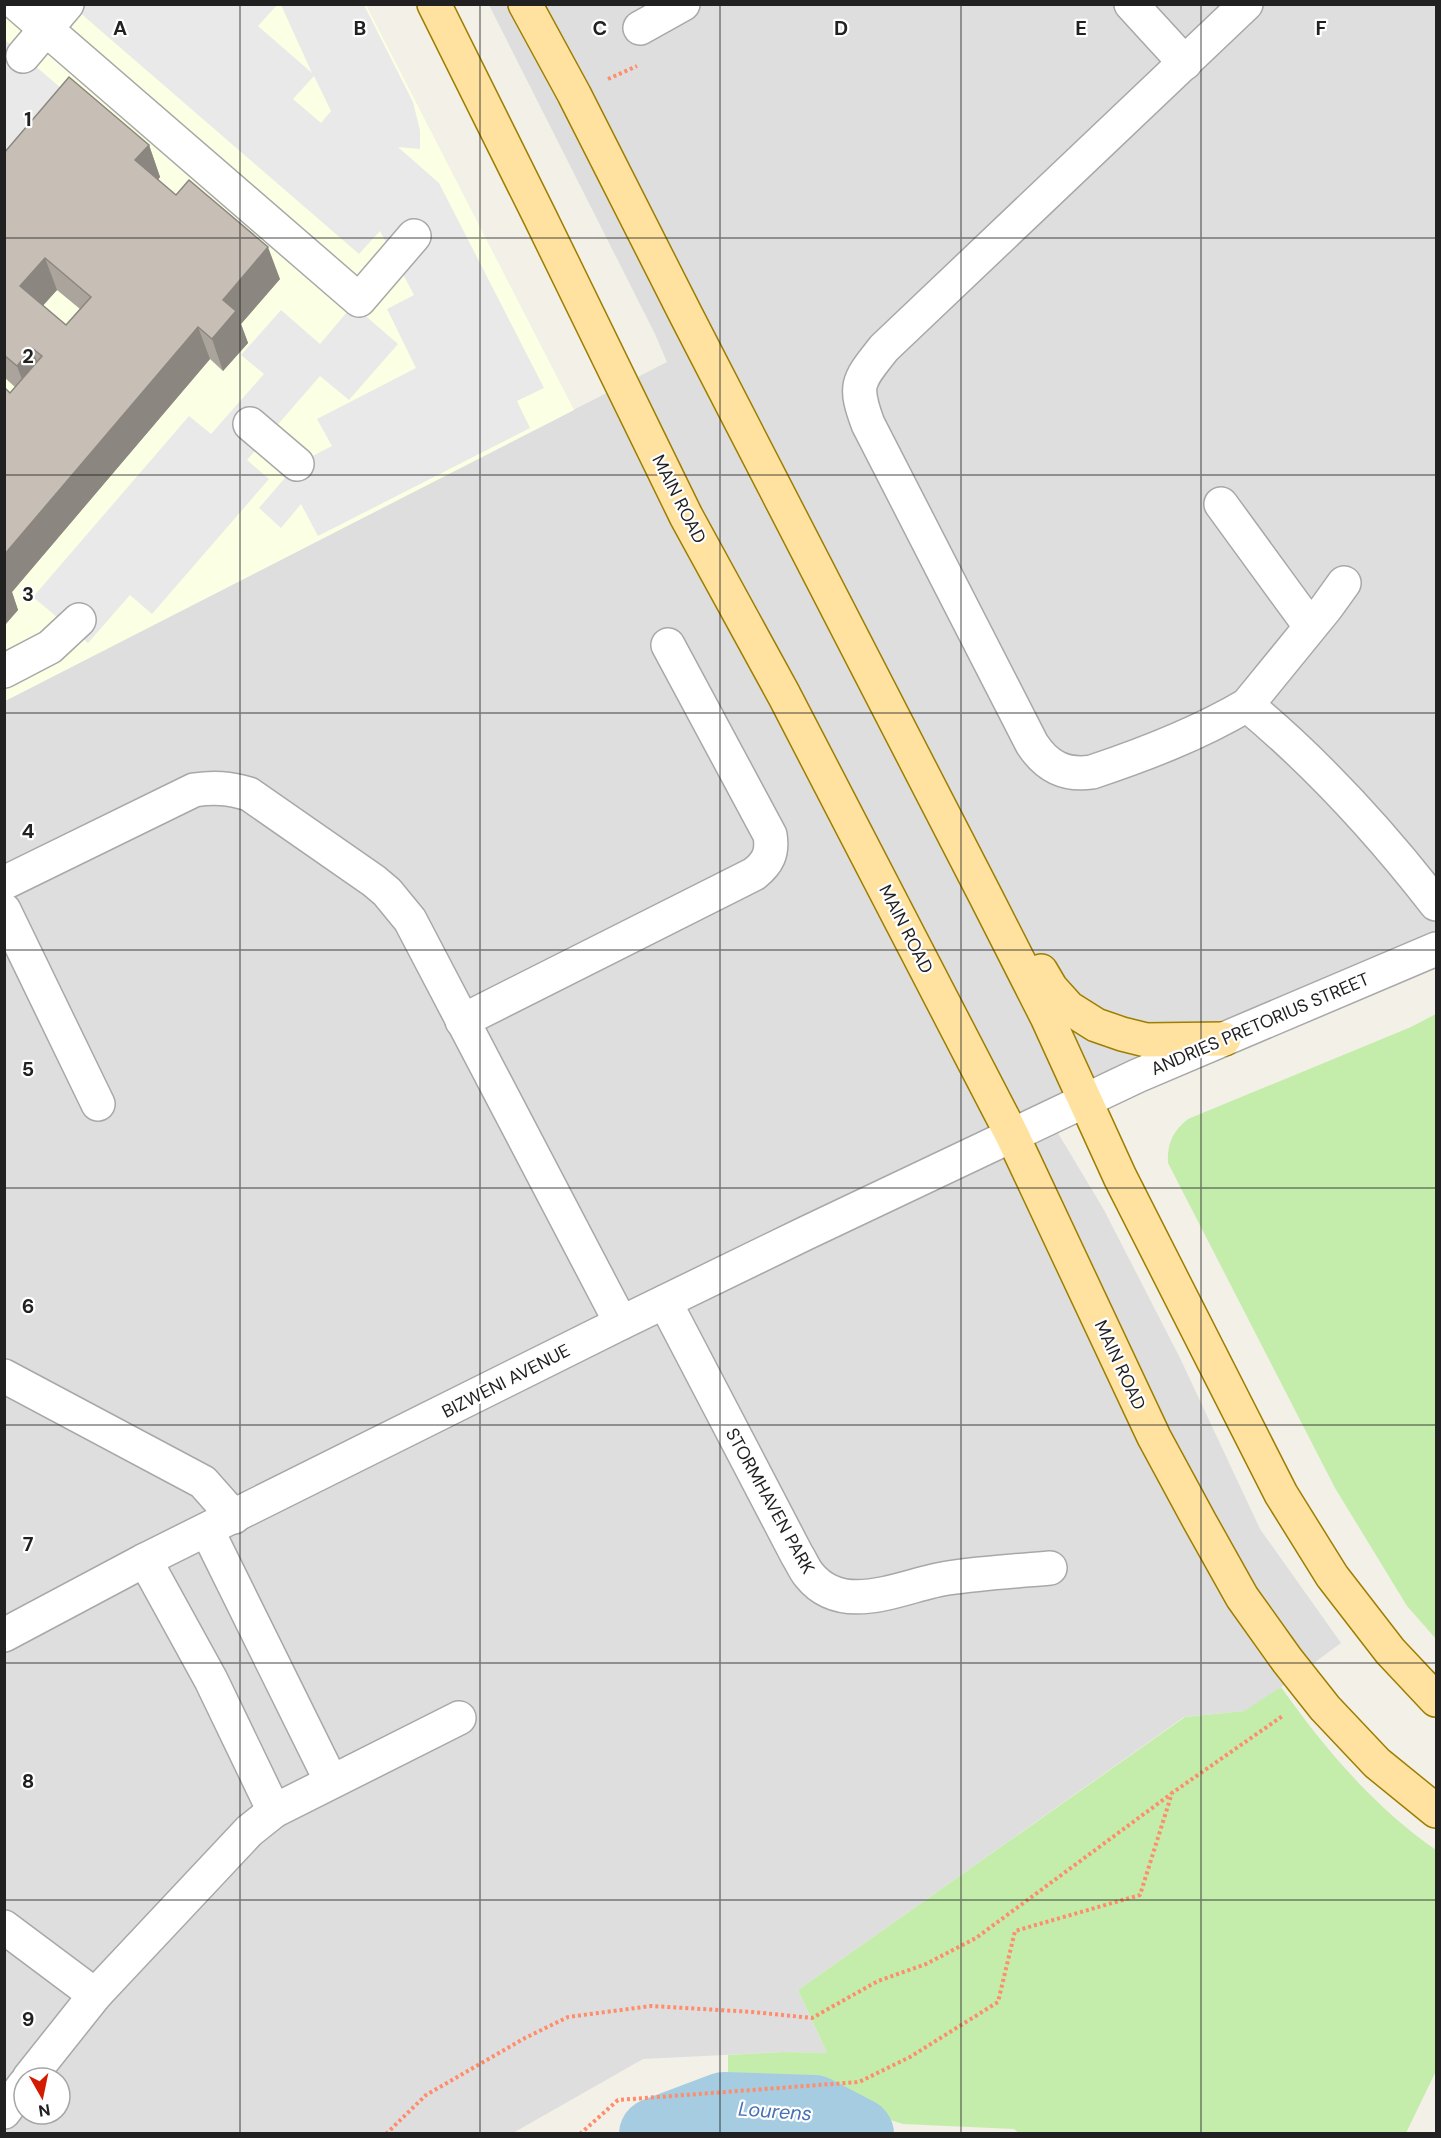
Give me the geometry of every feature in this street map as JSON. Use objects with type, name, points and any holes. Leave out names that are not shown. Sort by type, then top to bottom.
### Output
[{"type":"main road","name":"MAIN ROAD","points":[[434,4],[560,255],[686,516],[784,695],[1012,1135],[1159,1447],[1242,1597],[1314,1694],[1377,1763],[1437,1811]]},
{"type":"main road","points":[[525,4],[574,94],[1047,1017],[1120,1177],[1281,1494],[1332,1576],[1390,1651],[1437,1700]]},
{"type":"main road","points":[[985,895],[1011,926],[1057,994],[1069,1008],[1096,1025],[1146,1040],[1224,1039]]},
{"type":"street","points":[[17,4],[359,300],[414,236]]},
{"type":"street","points":[[23,56],[67,4]]},
{"type":"street","points":[[640,28],[683,4]]},
{"type":"street","points":[[1131,4],[1185,63]]},
{"type":"street","points":[[1246,4],[884,348],[862,376],[859,399],[868,424],[1032,744],[1040,757],[1051,766],[1065,772],[1079,774],[1092,772],[1171,743],[1220,721],[1247,705],[1344,583]]},
{"type":"street","points":[[250,424],[297,464]]},
{"type":"street","points":[[1221,504],[1310,626]]},
{"type":"street","points":[[4,671],[50,647],[79,620]]},
{"type":"street","points":[[462,1021],[754,874],[767,861],[771,845],[770,835],[668,645]]},
{"type":"street","points":[[1247,705],[1312,763],[1395,851],[1437,904]]},
{"type":"street","points":[[4,883],[194,790],[212,787],[231,788],[249,794],[387,892],[410,920],[621,1323]]},
{"type":"street","points":[[4,910],[98,1104]]},
{"type":"street","name":"ANDRIES PRETORIUS STREET","points":[[1012,1135],[1224,1039],[1437,949]]},
{"type":"street","name":"BIZWENI AVENUE","points":[[4,1635],[145,1560],[621,1323],[1012,1135]]},
{"type":"street","name":"STORMHAVEN PARK","points":[[665,1302],[797,1555],[809,1575],[823,1588],[837,1594],[857,1598],[946,1578],[1050,1568]]},
{"type":"street","points":[[4,1376],[203,1482],[331,1782]]},
{"type":"street","points":[[145,1560],[216,1690],[274,1811]]},
{"type":"street","points":[[39,2066],[95,1995],[249,1831],[274,1811],[459,1718]]},
{"type":"street","points":[[4,1927],[95,1995]]},
{"type":"path","points":[[574,94],[645,63],[640,28]]},
{"type":"path","points":[[386,2133],[426,2095],[525,2038],[568,2018],[651,2006],[812,2018],[878,1981],[926,1964],[976,1938],[1172,1793],[1314,1694]]},
{"type":"path","points":[[580,2133],[618,2100],[859,2082],[910,2057],[998,2002],[1015,1930],[1140,1895],[1172,1793]]},
{"type":"shaded area","points":[[5,5],[366,5],[574,410],[5,701]]},
{"type":"shaded area","points":[[71,5],[277,5],[258,26],[312,73],[281,5],[364,5],[413,102],[420,130],[420,149],[398,147],[439,183],[544,388],[517,401],[530,428],[318,536],[301,504],[281,528],[259,508],[297,464],[332,446],[317,419],[416,368],[387,309],[414,295],[380,231],[359,254]],"holes":[[[314,76],[331,111],[321,123],[293,99]]]},
{"type":"shaded area","points":[[489,5],[1436,5],[1436,942],[1046,1113],[1104,1210],[1180,1358],[1260,1529],[1341,1643],[1262,1701],[1244,1711],[1184,1717],[798,1990],[827,2053],[783,2052],[643,2059],[513,2133],[5,2134],[5,701],[667,362]]},
{"type":"shaded area","points":[[5,40],[62,89],[5,157]]},
{"type":"shaded area","points":[[353,305],[398,344],[349,400],[320,376],[247,460],[269,479],[152,614],[130,595],[88,643],[33,597],[189,416],[211,434],[264,374],[241,355],[281,310],[320,344]]},
{"type":"green space","points":[[1436,1014],[1436,1639],[1407,1606],[1335,1488],[1168,1163],[1168,1156],[1172,1138],[1178,1128],[1188,1119],[1411,1027]]},
{"type":"green space","points":[[1281,1687],[1315,1733],[1371,1796],[1436,1850],[1436,2071],[1406,2133],[1020,2134],[1014,2129],[903,2124],[820,2098],[728,2101],[728,2055],[783,2052],[827,2053],[798,1990],[1185,1717],[1244,1711]]},
{"type":"building","points":[[69,77],[149,145],[135,160],[176,195],[189,180],[268,247],[223,300],[236,311],[212,339],[198,327],[4,555],[4,387],[10,393],[42,356],[32,348],[17,366],[4,355],[4,153]],"holes":[[[45,258],[91,297],[66,325],[20,286]]]},
{"type":"waterway","name":"Lourens","points":[[655,2134],[724,2108],[814,2111],[858,2134]]}]
